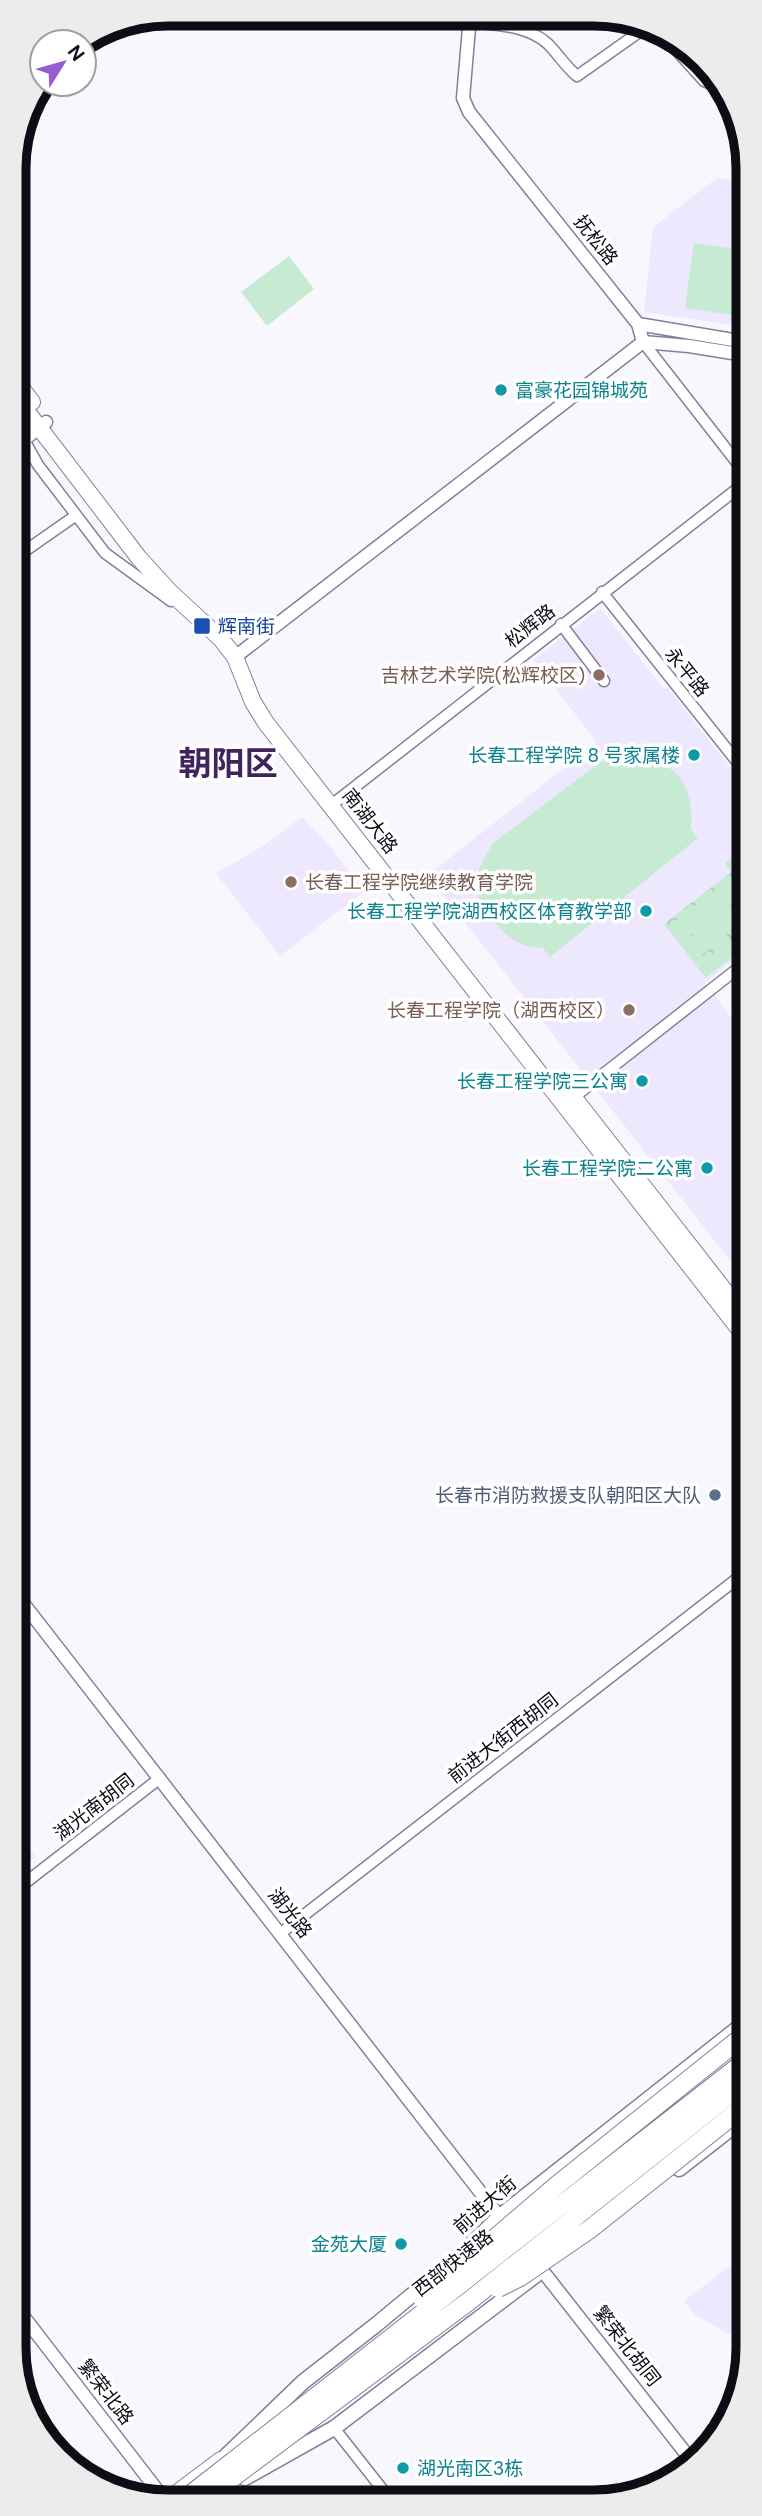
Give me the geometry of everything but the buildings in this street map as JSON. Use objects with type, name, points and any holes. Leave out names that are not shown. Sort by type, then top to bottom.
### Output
[{"type":"highway","points":[[286,2420],[357,2355],[556,2186],[735,2042]]},
{"type":"highway","name":"西部快速路","points":[[197,2490],[735,2069]]},
{"type":"highway","name":"西部快速路","points":[[216,2490],[469,2301],[735,2090]]},
{"type":"highway","points":[[469,2301],[520,2277],[590,2229],[735,2113]]},
{"type":"main road","name":"南湖大路","points":[[27,400],[42,426],[139,558],[170,592],[239,654],[253,702],[266,723],[735,1304]]},
{"type":"main road","name":"南湖大路","points":[[27,409],[152,559],[231,636],[271,713],[569,1101],[735,1324]]},
{"type":"main road","name":"前进大街","points":[[226,2456],[303,2382],[397,2308],[499,2217],[735,2030]]},
{"type":"main road","name":"前进大街","points":[[179,2490],[341,2372],[735,2059]]},
{"type":"main road","points":[[245,2478],[334,2428],[735,2099]]},
{"type":"main road","points":[[230,2490],[537,2264],[591,2238],[735,2125]]},
{"type":"street","name":"抚松路","points":[[469,26],[463,98],[469,112],[638,324],[643,342],[736,460]]},
{"type":"street","points":[[503,26],[537,36],[547,43],[577,76],[637,33]]},
{"type":"street","points":[[687,62],[706,82]]},
{"type":"street","points":[[638,324],[736,340]]},
{"type":"street","points":[[239,654],[643,342],[736,354]]},
{"type":"street","points":[[27,438],[42,426]]},
{"type":"street","points":[[27,451],[105,552],[135,576],[200,618]]},
{"type":"street","name":"松辉路","points":[[338,800],[736,490]]},
{"type":"street","points":[[27,550],[75,516]]},
{"type":"street","name":"永平路","points":[[602,593],[736,760]]},
{"type":"street","points":[[561,624],[604,681]]},
{"type":"street","points":[[569,1101],[736,970]]},
{"type":"street","name":"前进大街西胡同","points":[[281,1933],[735,1580]]},
{"type":"street","name":"湖光路","points":[[26,1609],[537,2264]]},
{"type":"street","name":"湖光南胡同","points":[[26,1882],[160,1778]]},
{"type":"street","name":"繁荣北胡同","points":[[537,2264],[687,2455]]},
{"type":"street","name":"繁荣北路","points":[[26,2319],[160,2490]]},
{"type":"street","points":[[334,2428],[383,2490]]},
{"type":"shaded area","points":[[717,178],[736,181],[736,326],[644,312],[653,227]]},
{"type":"shaded area","name":"长春工程学院（湖西校区）","points":[[600,608],[736,774],[736,958],[705,983],[736,1023],[735,1268],[428,875],[597,742],[533,660]]},
{"type":"shaded area","name":"长春工程学院继续教育学院","points":[[302,817],[327,843],[365,891],[280,956],[216,873],[263,846]]},
{"type":"shaded area","points":[[26,1845],[36,1857],[26,1864]]},
{"type":"shaded area","points":[[735,2262],[735,2338],[695,2315],[684,2301]]},
{"type":"green space","points":[[694,243],[736,249],[736,316],[685,308]]},
{"type":"green space","points":[[289,256],[314,289],[267,326],[241,292]]},
{"type":"green space","points":[[630,754],[659,763],[679,776],[689,798],[691,829],[698,838],[550,957],[542,947],[531,947],[510,937],[490,917],[483,906],[476,884],[482,863],[493,843],[604,759]]},
{"type":"green space","points":[[736,855],[736,954],[706,978],[664,924],[731,872],[725,863]]},
{"type":"green space","points":[[733,876],[736,879],[736,901],[716,916],[704,899]]},
{"type":"green space","points":[[701,901],[714,918],[684,941],[672,924]]},
{"type":"green space","points":[[736,902],[736,928],[730,933],[717,917]]},
{"type":"green space","points":[[714,919],[727,935],[698,958],[685,942]]},
{"type":"green space","points":[[720,947],[728,957],[708,972],[701,963]]},
{"type":"place","name":"富豪花园锦城苑","points":[[501,390]]},
{"type":"place","name":"辉南街","points":[[202,626]]},
{"type":"place","name":"吉林艺术学院(松辉校区)","points":[[599,675]]},
{"type":"place","name":"长春工程学院 8 号家属楼","points":[[694,755]]},
{"type":"place","name":"长春工程学院继续教育学院","points":[[291,882]]},
{"type":"place","name":"长春工程学院湖西校区体育教学部","points":[[646,911]]},
{"type":"place","name":"长春工程学院（湖西校区）","points":[[629,1010]]},
{"type":"place","name":"长春工程学院三公寓","points":[[642,1081]]},
{"type":"place","name":"长春工程学院二公寓","points":[[707,1168]]},
{"type":"place","name":"长春市消防救援支队朝阳区大队","points":[[715,1495]]},
{"type":"place","name":"金苑大厦","points":[[401,2244]]},
{"type":"place","name":"湖光南区3栋","points":[[403,2468]]},
{"type":"district","name":"朝阳区","points":[[228,763]]}]
